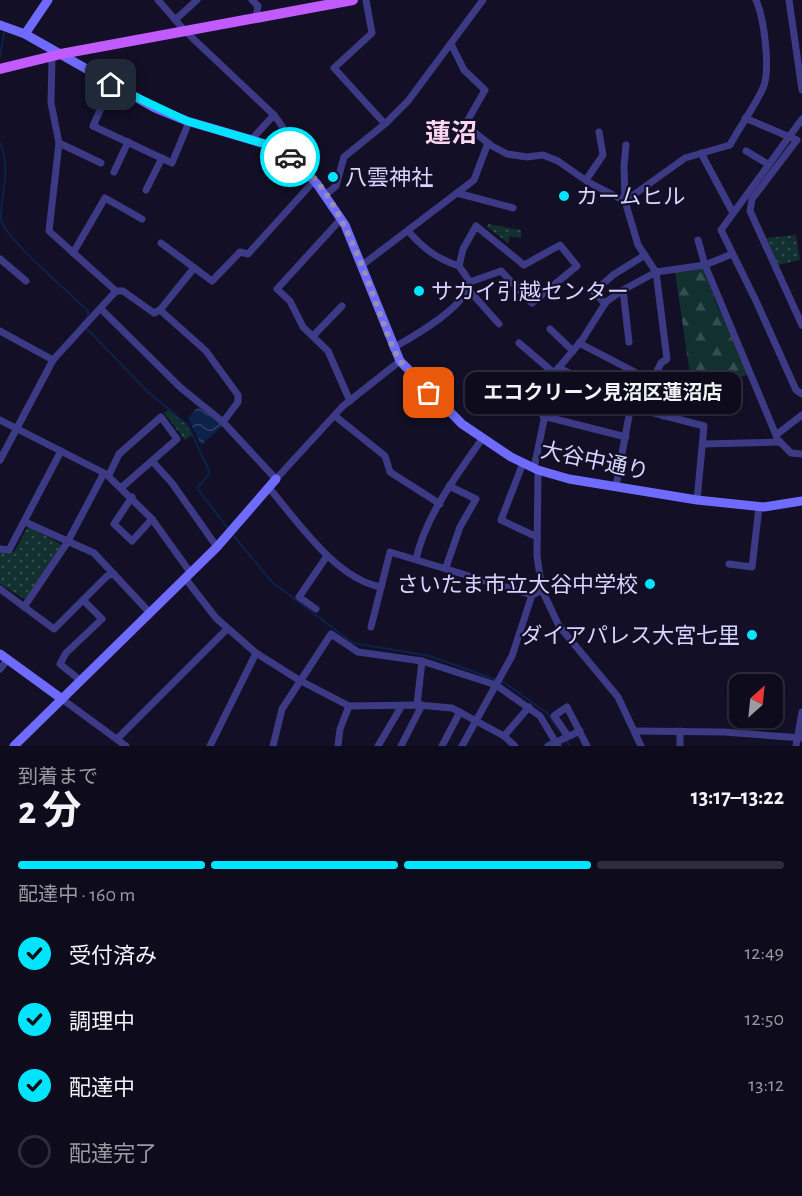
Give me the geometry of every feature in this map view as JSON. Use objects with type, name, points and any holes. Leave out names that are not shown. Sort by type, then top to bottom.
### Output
[{"type":"main road","points":[[0,69],[57,55],[314,4],[353,0]]},
{"type":"street","points":[[25,34],[48,0]]},
{"type":"street","points":[[158,0],[185,31],[274,115],[283,127],[295,152],[294,159]]},
{"type":"street","points":[[175,20],[197,0]]},
{"type":"street","points":[[252,0],[258,6]]},
{"type":"street","points":[[256,17],[258,6],[264,0]]},
{"type":"street","points":[[366,0],[372,33],[334,68],[385,124]]},
{"type":"street","points":[[325,195],[336,186],[344,157],[385,124],[428,76],[483,0]]},
{"type":"street","points":[[625,201],[685,158],[730,145],[767,77],[761,12],[756,0]]},
{"type":"street","points":[[789,0],[802,90]]},
{"type":"street","name":"大谷中通り","points":[[4,26],[25,34],[111,85],[189,122],[272,146],[294,159],[315,181],[341,219],[400,361],[439,403],[482,439],[536,469],[569,479],[697,500],[759,507],[802,501]]},
{"type":"street","points":[[451,44],[464,70],[485,90],[465,125],[507,154],[527,157],[543,155],[558,161],[586,180],[625,201]]},
{"type":"street","points":[[57,55],[51,103],[58,143],[49,231],[116,291],[123,291],[154,313],[160,310],[194,268]]},
{"type":"street","points":[[111,85],[93,126],[172,163],[189,122]]},
{"type":"street","points":[[251,140],[274,115]]},
{"type":"street","points":[[745,118],[796,138]]},
{"type":"street","points":[[802,120],[796,138],[752,199],[750,211],[802,324]]},
{"type":"street","points":[[586,180],[603,155],[599,132]]},
{"type":"street","points":[[796,138],[768,164],[732,211],[721,230],[796,390],[802,394]]},
{"type":"street","points":[[114,172],[128,142]]},
{"type":"street","points":[[58,143],[101,163]]},
{"type":"street","points":[[361,266],[474,180],[488,143]]},
{"type":"street","points":[[579,343],[651,381],[661,363],[667,359],[656,272],[638,245],[625,201],[626,145]]},
{"type":"street","points":[[746,151],[768,164]]},
{"type":"street","points":[[701,153],[732,211]]},
{"type":"street","points":[[146,190],[162,158]]},
{"type":"street","points":[[160,243],[212,281],[240,252],[248,254],[315,181]]},
{"type":"street","points":[[457,193],[513,208]]},
{"type":"street","points":[[73,253],[105,198],[142,219]]},
{"type":"street","points":[[341,219],[277,289],[290,301],[303,327],[328,351],[350,401]]},
{"type":"street","points":[[393,348],[426,328],[456,304],[469,286],[501,271],[532,303],[577,266],[560,245],[524,265],[476,226],[463,249],[459,266],[469,286],[499,324]]},
{"type":"street","points":[[408,231],[418,243],[440,260],[459,266]]},
{"type":"street","points":[[698,240],[705,265],[776,435],[791,453],[802,454]]},
{"type":"street","points":[[641,746],[636,731],[618,697],[560,626],[542,590],[537,537],[536,469],[543,416],[550,391],[545,384],[579,343],[605,304],[623,290],[656,272],[705,265],[732,254]]},
{"type":"street","points":[[605,304],[594,292],[613,275],[645,255]]},
{"type":"street","points":[[0,259],[26,281]]},
{"type":"street","points":[[623,290],[629,342]]},
{"type":"street","points":[[0,460],[52,360],[116,291]]},
{"type":"street","points":[[313,336],[342,306]]},
{"type":"street","points":[[101,309],[181,388],[223,422],[276,479]]},
{"type":"street","points":[[160,310],[206,351],[238,395],[238,402],[223,422]]},
{"type":"street","points":[[550,329],[573,351]]},
{"type":"street","points":[[0,332],[52,360]]},
{"type":"street","points":[[519,342],[556,371],[608,390]]},
{"type":"street","points":[[14,746],[217,547],[270,489],[276,479],[350,401],[400,361]]},
{"type":"street","points":[[664,416],[674,376]]},
{"type":"street","points":[[616,486],[631,406],[704,426],[697,500]]},
{"type":"street","points":[[776,435],[802,415]]},
{"type":"street","points":[[335,416],[385,456],[390,472],[440,504]]},
{"type":"street","points":[[543,416],[626,436]]},
{"type":"street","points":[[24,606],[67,543],[119,454],[161,417],[177,439],[122,487]]},
{"type":"street","points":[[0,420],[106,474],[122,487],[152,519],[188,575],[227,629],[256,653],[299,680],[349,706],[419,705],[452,708],[476,719],[504,736],[515,746]]},
{"type":"street","points":[[416,558],[419,545],[449,486],[482,439]]},
{"type":"street","points":[[703,444],[780,442]]},
{"type":"street","points":[[0,549],[9,550],[61,451]]},
{"type":"street","points":[[152,461],[172,483],[217,547]]},
{"type":"street","points":[[523,463],[501,520],[537,537]]},
{"type":"street","points":[[446,567],[460,527],[476,499],[449,486]]},
{"type":"street","points":[[270,489],[327,556],[369,585],[381,587]]},
{"type":"street","points":[[132,497],[114,524],[132,541],[152,519]]},
{"type":"street","points":[[729,564],[752,567],[759,507]]},
{"type":"street","points":[[25,522],[67,543],[94,553],[150,613]]},
{"type":"street","points":[[371,627],[390,552],[446,567],[532,596]]},
{"type":"street","points":[[316,609],[299,597],[327,556]]},
{"type":"street","points":[[0,589],[54,629],[107,576],[114,574]]},
{"type":"street","points":[[462,746],[512,656],[532,596],[542,590]]},
{"type":"street","points":[[81,681],[60,664],[66,653],[102,619],[83,600]]},
{"type":"street","points":[[117,739],[227,629]]},
{"type":"street","points":[[273,746],[282,709],[331,634],[358,652],[422,661],[498,681],[540,716],[563,740]]},
{"type":"street","points":[[210,746],[256,653]]},
{"type":"street","points":[[0,669],[4,657],[126,746]]},
{"type":"street","points":[[401,746],[419,705],[422,661]]},
{"type":"street","points":[[338,746],[340,729],[349,706]]},
{"type":"street","points":[[378,746],[401,707]]},
{"type":"street","points":[[504,736],[529,707]]},
{"type":"street","points":[[563,740],[554,716],[567,707],[587,746]]},
{"type":"street","points":[[442,746],[460,712]]},
{"type":"street","points":[[796,746],[800,737],[802,712]]},
{"type":"street","points":[[548,746],[580,731]]},
{"type":"street","points":[[636,731],[800,737]]},
{"type":"street","points":[[680,731],[680,746]]},
{"type":"green space","points":[[488,224],[521,230],[521,238],[510,236],[508,243],[487,227]]},
{"type":"green space","points":[[796,235],[800,260],[778,265],[766,238]]},
{"type":"green space","points":[[703,267],[717,305],[748,372],[747,375],[724,381],[691,381],[675,272]]},
{"type":"green space","points":[[168,410],[187,425],[192,435],[185,440],[164,413]]},
{"type":"green space","points":[[30,527],[61,544],[62,548],[26,600],[0,584],[0,551],[14,552],[27,528]]},
{"type":"water","points":[[198,407],[223,426],[201,445],[188,418]]},
{"type":"waterway","points":[[0,57],[4,33]]},
{"type":"waterway","points":[[0,143],[5,162],[1,210],[1,220],[5,229],[26,253],[88,311],[88,317],[82,324]]},
{"type":"waterway","points":[[86,328],[148,392],[188,425],[210,473],[197,488],[229,530]]},
{"type":"waterway","points":[[233,535],[272,582],[353,643],[430,656],[505,683],[547,713],[570,746]]},
{"type":"way so far","points":[[290,157],[315,181],[345,225],[393,348],[400,361],[429,393]]},
{"type":"place","name":"八雲神社","points":[[333,177]]},
{"type":"place","name":"カームヒル","points":[[564,196]]},
{"type":"place","name":"サカイ引越センター","points":[[419,291]]},
{"type":"place","name":"エコクリーン見沼区蓮沼店","points":[[429,393]]},
{"type":"place","name":"さいたま市立大谷中学校","points":[[650,584]]},
{"type":"place","name":"ダイアパレス大宮七里","points":[[752,635]]},
{"type":"district","name":"蓮沼","points":[[451,133]]},
{"type":"route","points":[[111,85],[155,108],[187,121],[272,146],[290,157]]}]
